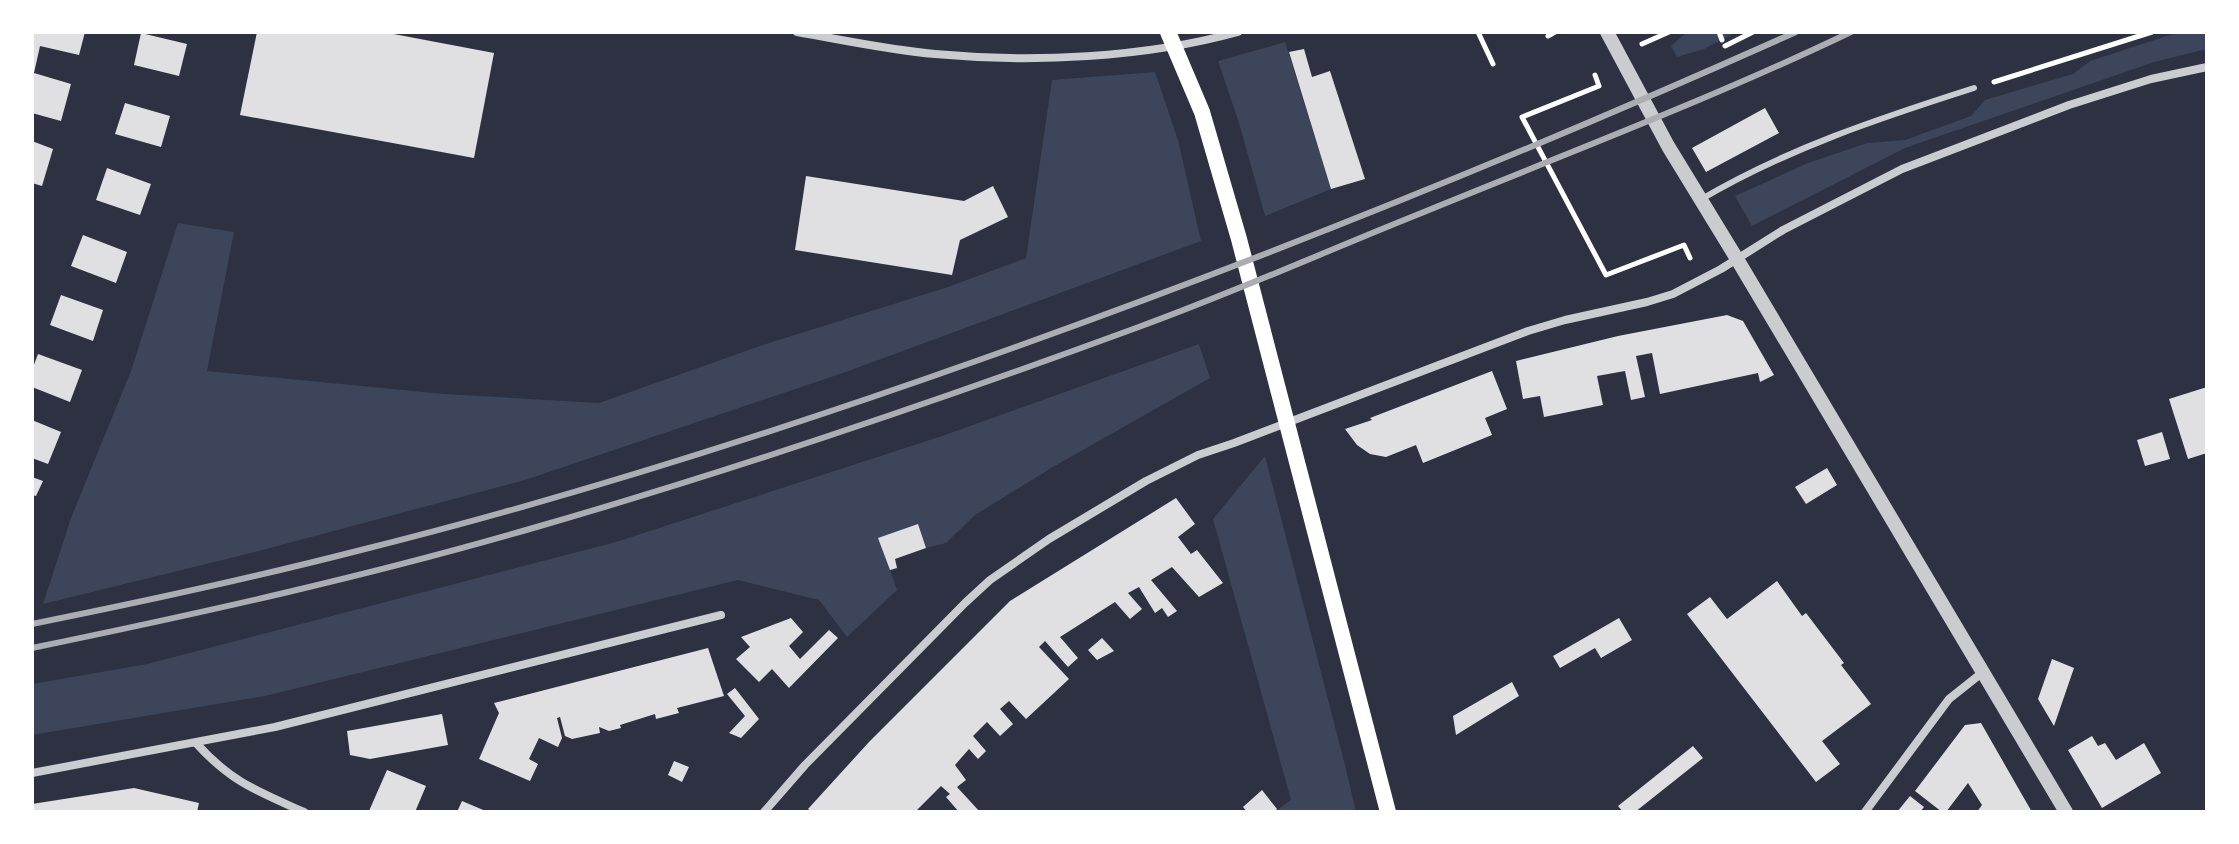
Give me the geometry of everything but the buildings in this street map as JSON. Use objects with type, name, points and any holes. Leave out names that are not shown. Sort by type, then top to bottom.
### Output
[{"type":"main road","points":[[1168,32],[1202,112],[1239,239],[1388,812]]},
{"type":"street","points":[[797,32],[936,54],[1031,58],[1152,49],[1215,39],[1238,32]]},
{"type":"street","points":[[1607,32],[1668,146],[2066,812]]},
{"type":"street","points":[[764,812],[805,765],[990,580],[1049,539],[1155,476],[1198,455],[1528,331],[1673,294],[1796,223],[1902,169],[2069,105],[2151,79],[2207,67]]},
{"type":"street","points":[[32,773],[275,727],[721,615]]},
{"type":"street","points":[[1865,812],[1949,699],[1983,672]]},
{"type":"street","points":[[196,743],[230,776],[251,789],[304,812]]},
{"type":"lane","points":[[1700,200],[1786,156],[1864,123],[1974,88]]},
{"type":"path","points":[[1478,32],[1493,64]]},
{"type":"path","points":[[1548,36],[1555,32]]},
{"type":"path","points":[[1719,32],[1723,43],[1753,32]]},
{"type":"path","points":[[1974,88],[2152,32]]},
{"type":"path","points":[[1592,66],[1599,86],[1522,117],[1606,275],[1684,245]]},
{"type":"shaded area","points":[[1687,32],[1737,32],[1704,49],[1677,57],[1671,46]]},
{"type":"shaded area","points":[[2179,32],[2207,32],[2207,49],[2154,62],[1905,148],[1752,226],[1735,196],[1808,163],[1867,143],[1905,140],[1971,116],[1985,100],[2073,74],[2090,61]]},
{"type":"shaded area","points":[[1285,42],[1331,189],[1265,216],[1218,61]]},
{"type":"shaded area","points":[[1155,72],[1178,140],[1201,241],[843,373],[525,480],[247,554],[43,604],[71,518],[131,371],[178,223],[234,232],[207,371],[444,394],[599,403],[1026,258],[1052,80]]},
{"type":"shaded area","points":[[1199,344],[1210,378],[975,515],[946,543],[926,548],[917,525],[879,538],[897,590],[847,637],[819,600],[738,580],[265,696],[32,735],[32,684],[147,664],[616,542],[942,436]]},
{"type":"shaded area","points":[[1265,456],[1356,812],[1274,812],[1291,800],[1213,519]]},
{"type":"railway","points":[[32,624],[238,580],[439,530],[595,486],[826,413],[1083,323],[1289,245],[1493,163],[1796,32]]},
{"type":"railway","points":[[32,648],[223,607],[477,544],[690,481],[914,407],[1206,301],[1689,104],[1851,32]]}]
